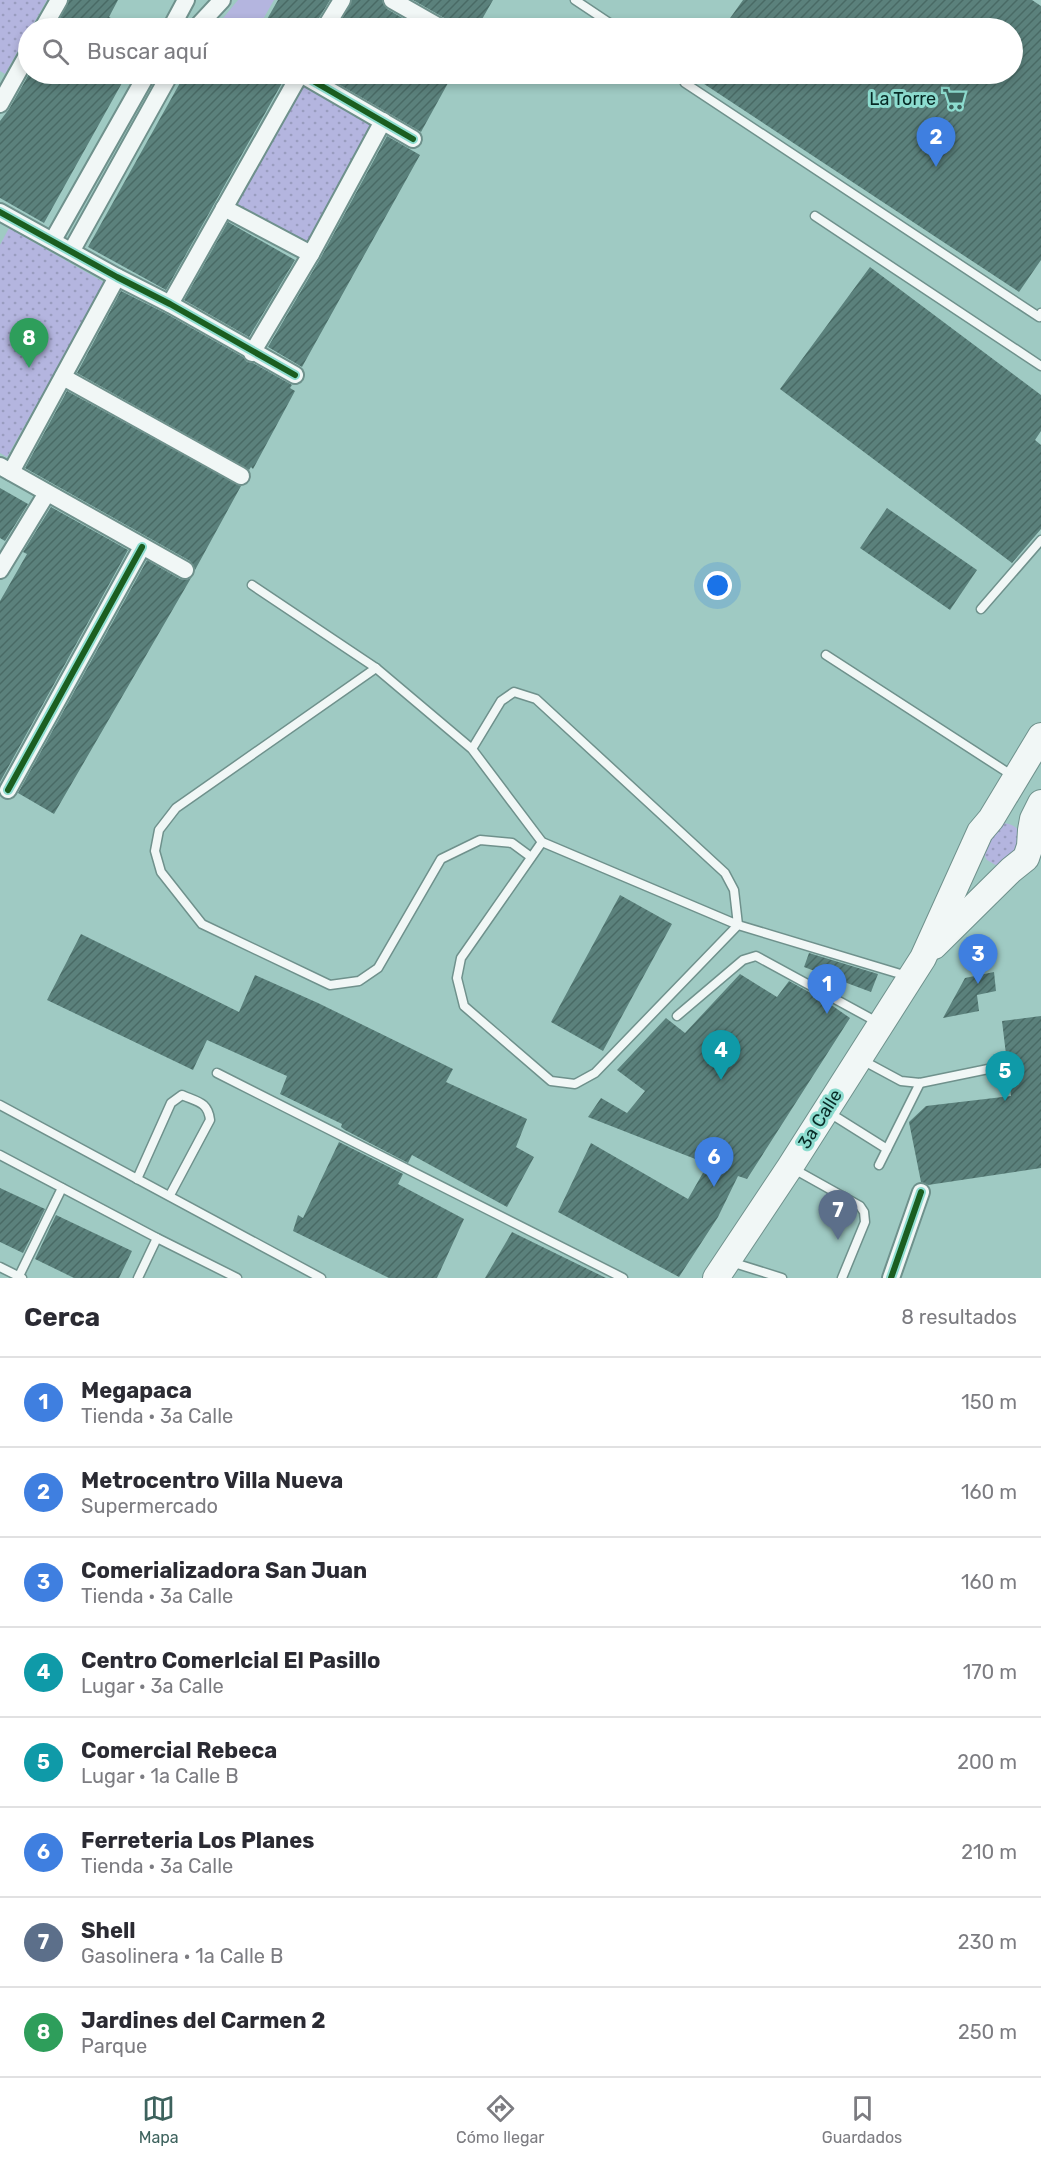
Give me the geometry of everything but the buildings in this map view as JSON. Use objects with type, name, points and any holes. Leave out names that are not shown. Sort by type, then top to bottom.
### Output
[{"type":"main road","name":"3a Calle","points":[[722,1270],[916,967],[980,832],[991,819],[1041,736]]},
{"type":"main road","name":"3a Calle","points":[[916,967],[1011,870],[1023,862],[1029,853],[1031,830],[1041,803]]},
{"type":"main road","points":[[978,840],[979,856],[985,865],[995,871],[1011,870]]},
{"type":"street","points":[[48,18],[58,0]]},
{"type":"street","points":[[176,18],[186,0]]},
{"type":"street","points":[[205,18],[222,0]]},
{"type":"street","points":[[332,18],[342,0]]},
{"type":"street","points":[[392,0],[424,18]]},
{"type":"street","points":[[0,104],[5,85],[18,67]]},
{"type":"street","points":[[53,240],[142,84]]},
{"type":"street","points":[[72,250],[164,84]]},
{"type":"street","points":[[170,304],[294,84]]},
{"type":"street","points":[[318,84],[413,138]]},
{"type":"street","points":[[252,352],[311,254],[383,121]]},
{"type":"street","points":[[119,125],[135,133]]},
{"type":"street","points":[[224,208],[311,254]]},
{"type":"street","points":[[2,217],[72,250],[295,375]]},
{"type":"street","points":[[117,277],[63,377],[5,469],[185,570]]},
{"type":"street","points":[[63,377],[241,476]]},
{"type":"street","points":[[0,570],[47,493]]},
{"type":"street","points":[[8,790],[142,547]]},
{"type":"street","points":[[891,1278],[921,1192]]},
{"type":"lane","points":[[575,0],[602,18]]},
{"type":"lane","points":[[687,84],[1039,316],[1041,313]]},
{"type":"lane","points":[[815,216],[1041,366]]},
{"type":"lane","points":[[981,609],[1041,540]]},
{"type":"lane","points":[[252,585],[376,668],[472,749],[542,842],[738,925],[916,967]]},
{"type":"lane","points":[[826,655],[1016,777]]},
{"type":"lane","points":[[376,668],[176,808],[159,830],[155,851],[161,872],[202,924],[330,985],[359,981],[378,968],[441,859],[480,840],[512,843],[531,857]]},
{"type":"lane","points":[[472,749],[501,701],[514,692],[536,699],[725,873],[734,890],[738,925]]},
{"type":"lane","points":[[542,842],[462,958],[457,978],[464,1006],[550,1081],[575,1084],[595,1072],[738,925]]},
{"type":"lane","points":[[677,1016],[744,960],[756,956],[880,1024]]},
{"type":"lane","points":[[859,1058],[901,1081],[920,1083],[993,1068]]},
{"type":"lane","points":[[217,1072],[623,1278]]},
{"type":"lane","points":[[879,1165],[920,1083]]},
{"type":"lane","points":[[137,1179],[171,1103],[182,1095],[204,1105],[210,1120],[170,1196]]},
{"type":"lane","points":[[0,1105],[321,1278]]},
{"type":"lane","points":[[825,1111],[887,1149]]},
{"type":"lane","points":[[0,1155],[237,1278]]},
{"type":"lane","points":[[790,1167],[860,1206],[864,1212],[865,1222],[842,1278]]},
{"type":"lane","points":[[0,1267],[21,1277],[62,1188]]},
{"type":"lane","points":[[138,1278],[157,1238]]},
{"type":"lane","points":[[722,1270],[782,1278]]},
{"type":"shaded area","points":[[0,0],[47,0],[37,18],[18,18],[18,51],[5,74],[0,71]]},
{"type":"shaded area","points":[[238,0],[274,0],[264,18],[223,18]]},
{"type":"shaded area","points":[[303,85],[373,126],[307,244],[236,204]]},
{"type":"shaded area","points":[[9,228],[105,283],[7,457],[0,453],[0,245]]},
{"type":"shaded area","points":[[998,823],[1015,827],[1026,842],[999,867],[987,860],[983,853]]},
{"type":"cycle path","points":[[318,84],[413,139]]},
{"type":"cycle path","points":[[0,212],[295,375]]},
{"type":"cycle path","points":[[8,790],[142,547]]},
{"type":"cycle path","points":[[891,1278],[921,1192]]},
{"type":"place","name":"La Torre","points":[[954,99]]},
{"type":"place","name":"Metrocentro Villa Nueva","points":[[936,167]]},
{"type":"place","name":"Jardines del Carmen 2","points":[[29,368]]},
{"type":"place","name":"Comerializadora San Juan","points":[[978,984]]},
{"type":"place","name":"Megapaca","points":[[827,1014]]},
{"type":"place","name":"Centro Comerlcial El Pasillo","points":[[721,1080]]},
{"type":"place","name":"Comercial Rebeca","points":[[1005,1101]]},
{"type":"place","name":"Ferreteria Los Planes","points":[[714,1187]]},
{"type":"place","name":"Shell","points":[[838,1240]]}]
